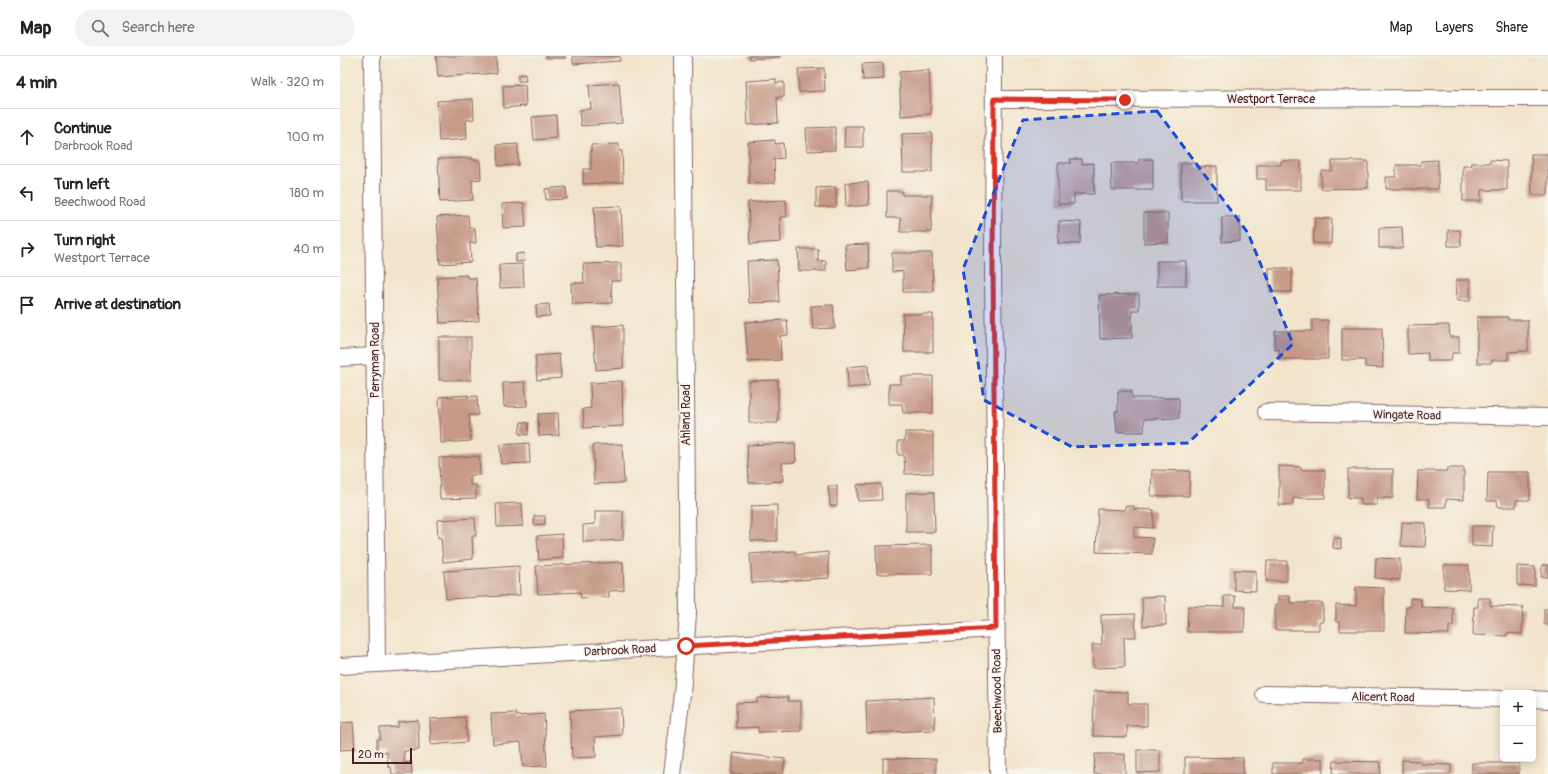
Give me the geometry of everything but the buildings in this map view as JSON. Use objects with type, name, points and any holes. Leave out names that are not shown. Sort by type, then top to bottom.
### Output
[{"type":"street","name":"Perryman Road","points":[[372,56],[377,664]]},
{"type":"street","name":"Ahland Road","points":[[672,774],[682,694],[688,606],[684,56]]},
{"type":"street","name":"Beechwood Road","points":[[994,56],[993,268],[998,774]]},
{"type":"street","name":"Westport Terrace","points":[[994,99],[1548,98]]},
{"type":"street","points":[[340,358],[375,356]]},
{"type":"street","name":"Wingate Road","points":[[1266,412],[1548,417]]},
{"type":"street","name":"Darbrook Road","points":[[340,666],[996,628]]},
{"type":"street","name":"Alicent Road","points":[[1264,694],[1500,699]]},
{"type":"street","points":[[1536,699],[1548,700]]},
{"type":"highlighted area","points":[[1157,111],[1248,233],[1293,344],[1188,443],[1072,447],[984,400],[963,269],[1023,120]]},
{"type":"route","points":[[686,646],[996,628],[993,268],[994,99],[1125,100]]}]
